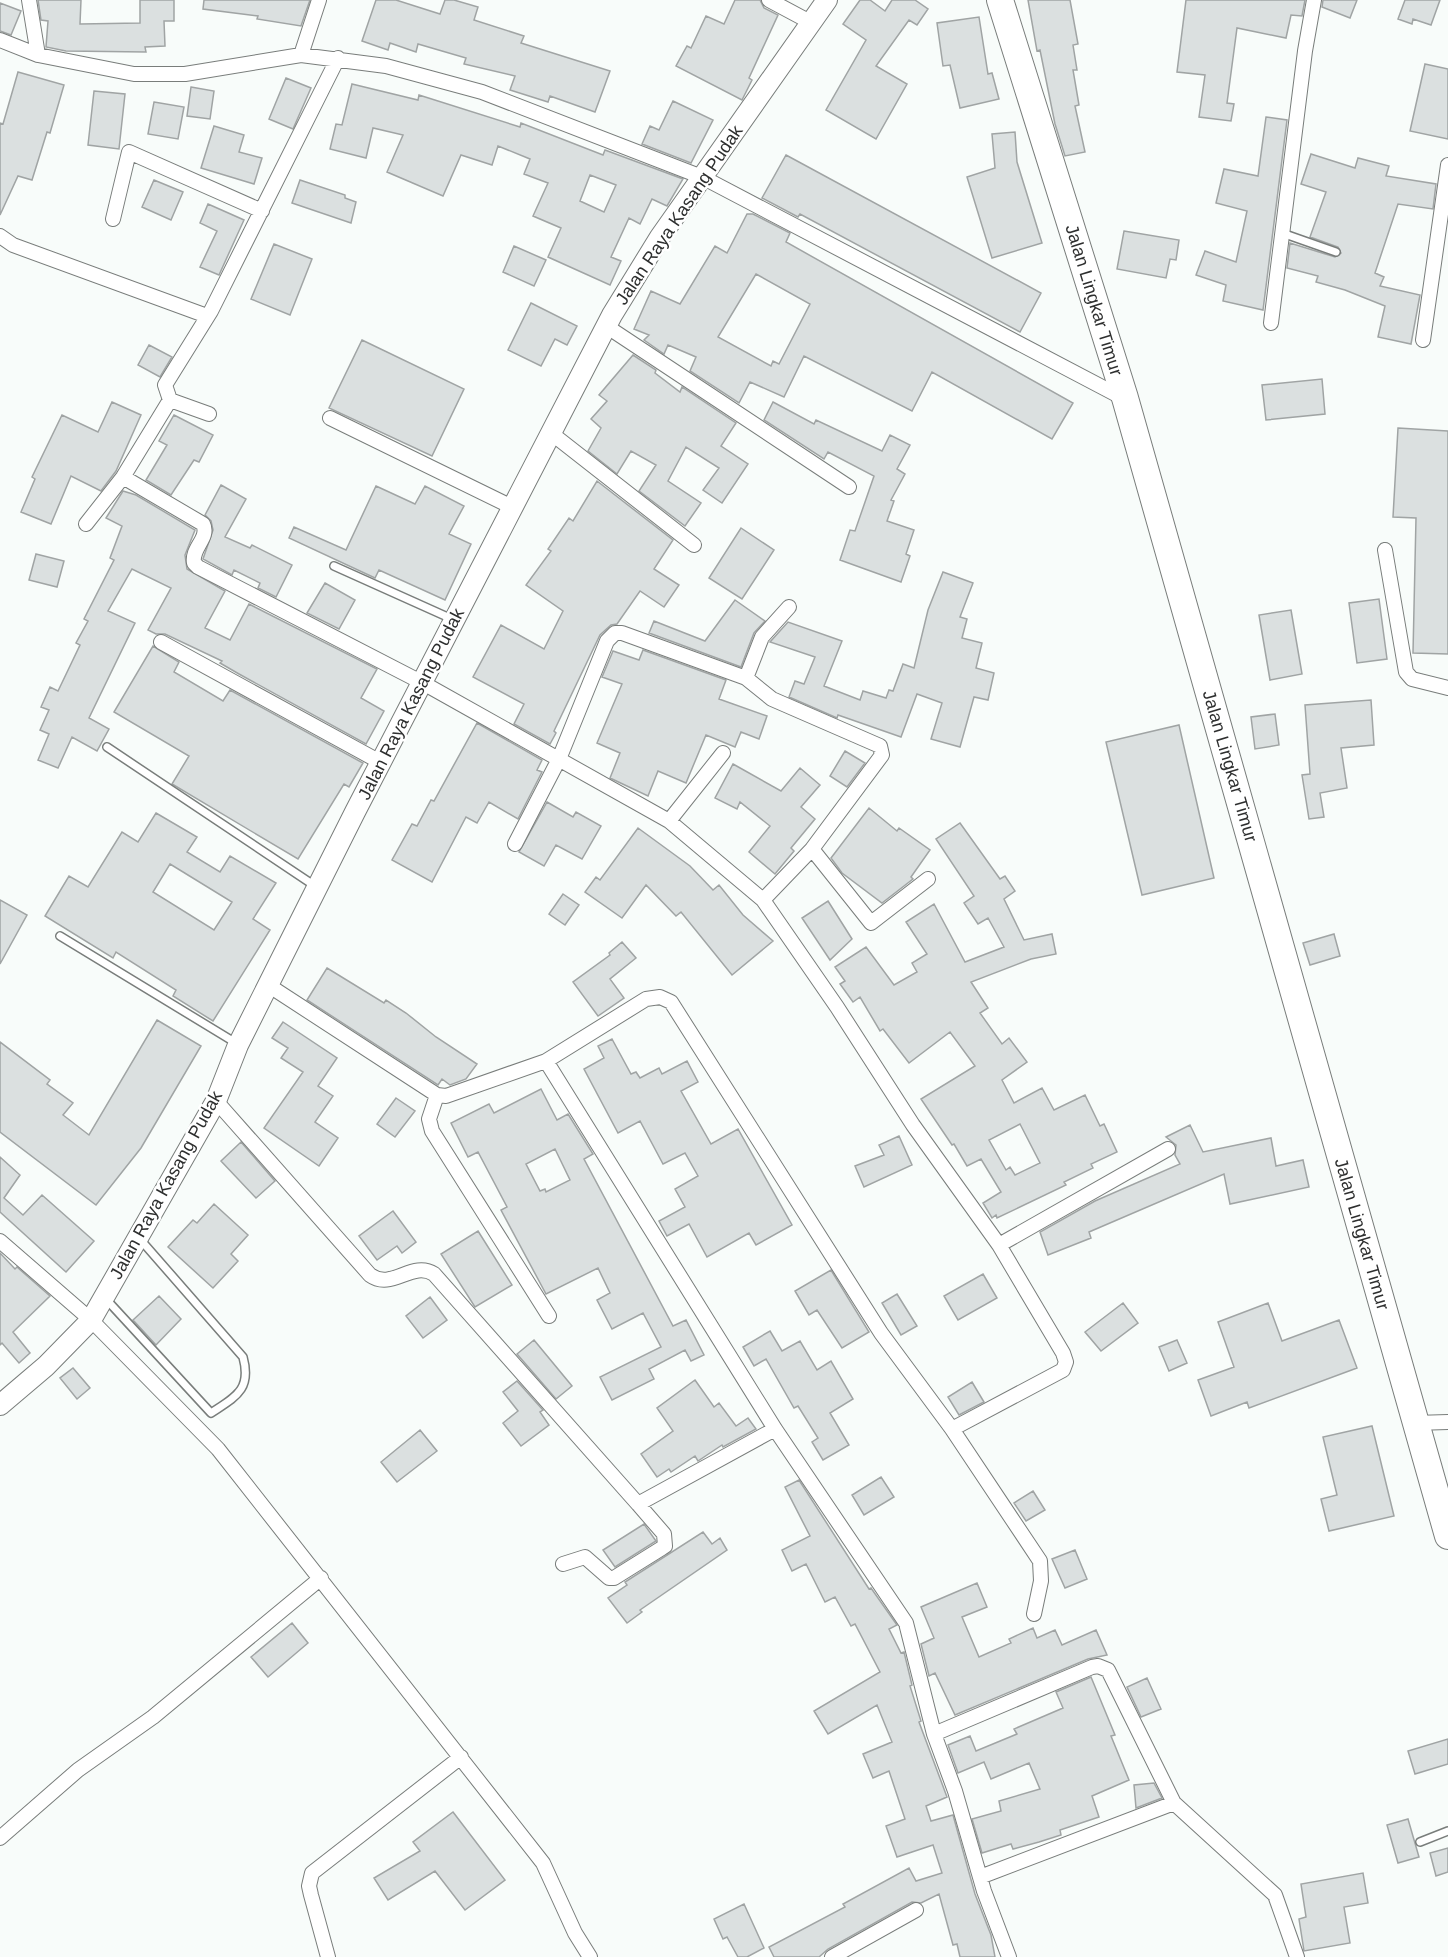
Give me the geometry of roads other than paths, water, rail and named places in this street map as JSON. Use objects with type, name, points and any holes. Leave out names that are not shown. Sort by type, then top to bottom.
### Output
[{"type":"highway","name":"Jalan Lingkar Timur","points":[[1000,0],[1125,399],[1414,1423],[1448,1536]]},
{"type":"street","points":[[29,0],[38,54]]},
{"type":"street","points":[[301,55],[318,0]]},
{"type":"street","points":[[768,0],[812,23]]},
{"type":"street","name":"Jalan Raya Kasang Pudak","points":[[0,1405],[46,1366],[91,1320],[216,1101],[238,1045],[268,985],[606,326],[660,237],[827,0]]},
{"type":"street","points":[[1271,322],[1305,51],[1314,0]]},
{"type":"street","points":[[0,40],[38,54],[134,74],[185,74],[301,55],[386,66],[482,92],[702,177],[1125,399]]},
{"type":"street","points":[[86,524],[123,477],[170,400],[165,385],[207,316],[338,58]]},
{"type":"street","points":[[113,219],[129,152],[262,211]]},
{"type":"street","points":[[1423,340],[1448,165]]},
{"type":"street","points":[[0,236],[13,245],[207,316]]},
{"type":"street","points":[[606,326],[849,487]]},
{"type":"street","points":[[170,400],[208,414]]},
{"type":"street","points":[[330,418],[512,507]]},
{"type":"street","points":[[551,433],[694,545]]},
{"type":"street","points":[[123,477],[203,524],[206,529],[204,537],[193,553],[194,563],[198,567],[423,683],[669,821],[763,900],[814,973],[913,1125],[999,1245],[1063,1353],[1066,1362],[1063,1370],[952,1429]]},
{"type":"street","points":[[1385,550],[1406,672],[1412,679],[1448,687]]},
{"type":"street","points":[[746,678],[762,637],[789,607]]},
{"type":"street","points":[[515,844],[559,759],[607,641],[615,633],[622,633],[746,678],[772,699],[880,746],[882,755],[812,849],[763,900]]},
{"type":"street","points":[[161,642],[382,763]]},
{"type":"street","points":[[669,821],[723,753]]},
{"type":"street","points":[[812,849],[872,923],[928,879]]},
{"type":"street","points":[[268,985],[437,1095],[454,1095],[546,1061],[646,999],[660,997],[671,1002],[881,1333],[952,1429],[1040,1561],[1041,1581],[1034,1614]]},
{"type":"street","points":[[546,1061],[774,1429],[906,1623],[934,1734],[955,1791],[980,1877],[1009,1957]]},
{"type":"street","points":[[437,1095],[429,1119],[432,1131],[549,1316]]},
{"type":"street","points":[[216,1101],[370,1275],[378,1281],[389,1280],[418,1269],[427,1269],[434,1274],[664,1534],[665,1546],[614,1578],[609,1578],[585,1557],[563,1564]]},
{"type":"street","points":[[999,1245],[1168,1149]]},
{"type":"street","points":[[0,1241],[91,1320],[218,1449],[543,1863],[575,1933],[590,1957]]},
{"type":"street","points":[[1414,1423],[1448,1422]]},
{"type":"street","points":[[638,1504],[774,1429]]},
{"type":"street","points":[[0,1838],[78,1770],[153,1717],[321,1578]]},
{"type":"street","points":[[934,1734],[1092,1667],[1104,1667],[1174,1803],[1275,1895],[1297,1957]]},
{"type":"street","points":[[328,1957],[309,1886],[312,1873],[461,1757]]},
{"type":"street","points":[[980,1877],[1174,1803]]},
{"type":"street","points":[[832,1957],[916,1910]]},
{"type":"lane","points":[[1282,233],[1336,252]]},
{"type":"lane","points":[[334,566],[455,620]]},
{"type":"lane","points":[[107,747],[317,888]]},
{"type":"lane","points":[[60,936],[238,1045]]},
{"type":"lane","points":[[104,1296],[211,1413],[238,1395],[247,1371],[243,1357],[137,1236]]},
{"type":"lane","points":[[1420,1842],[1448,1832]]}]
